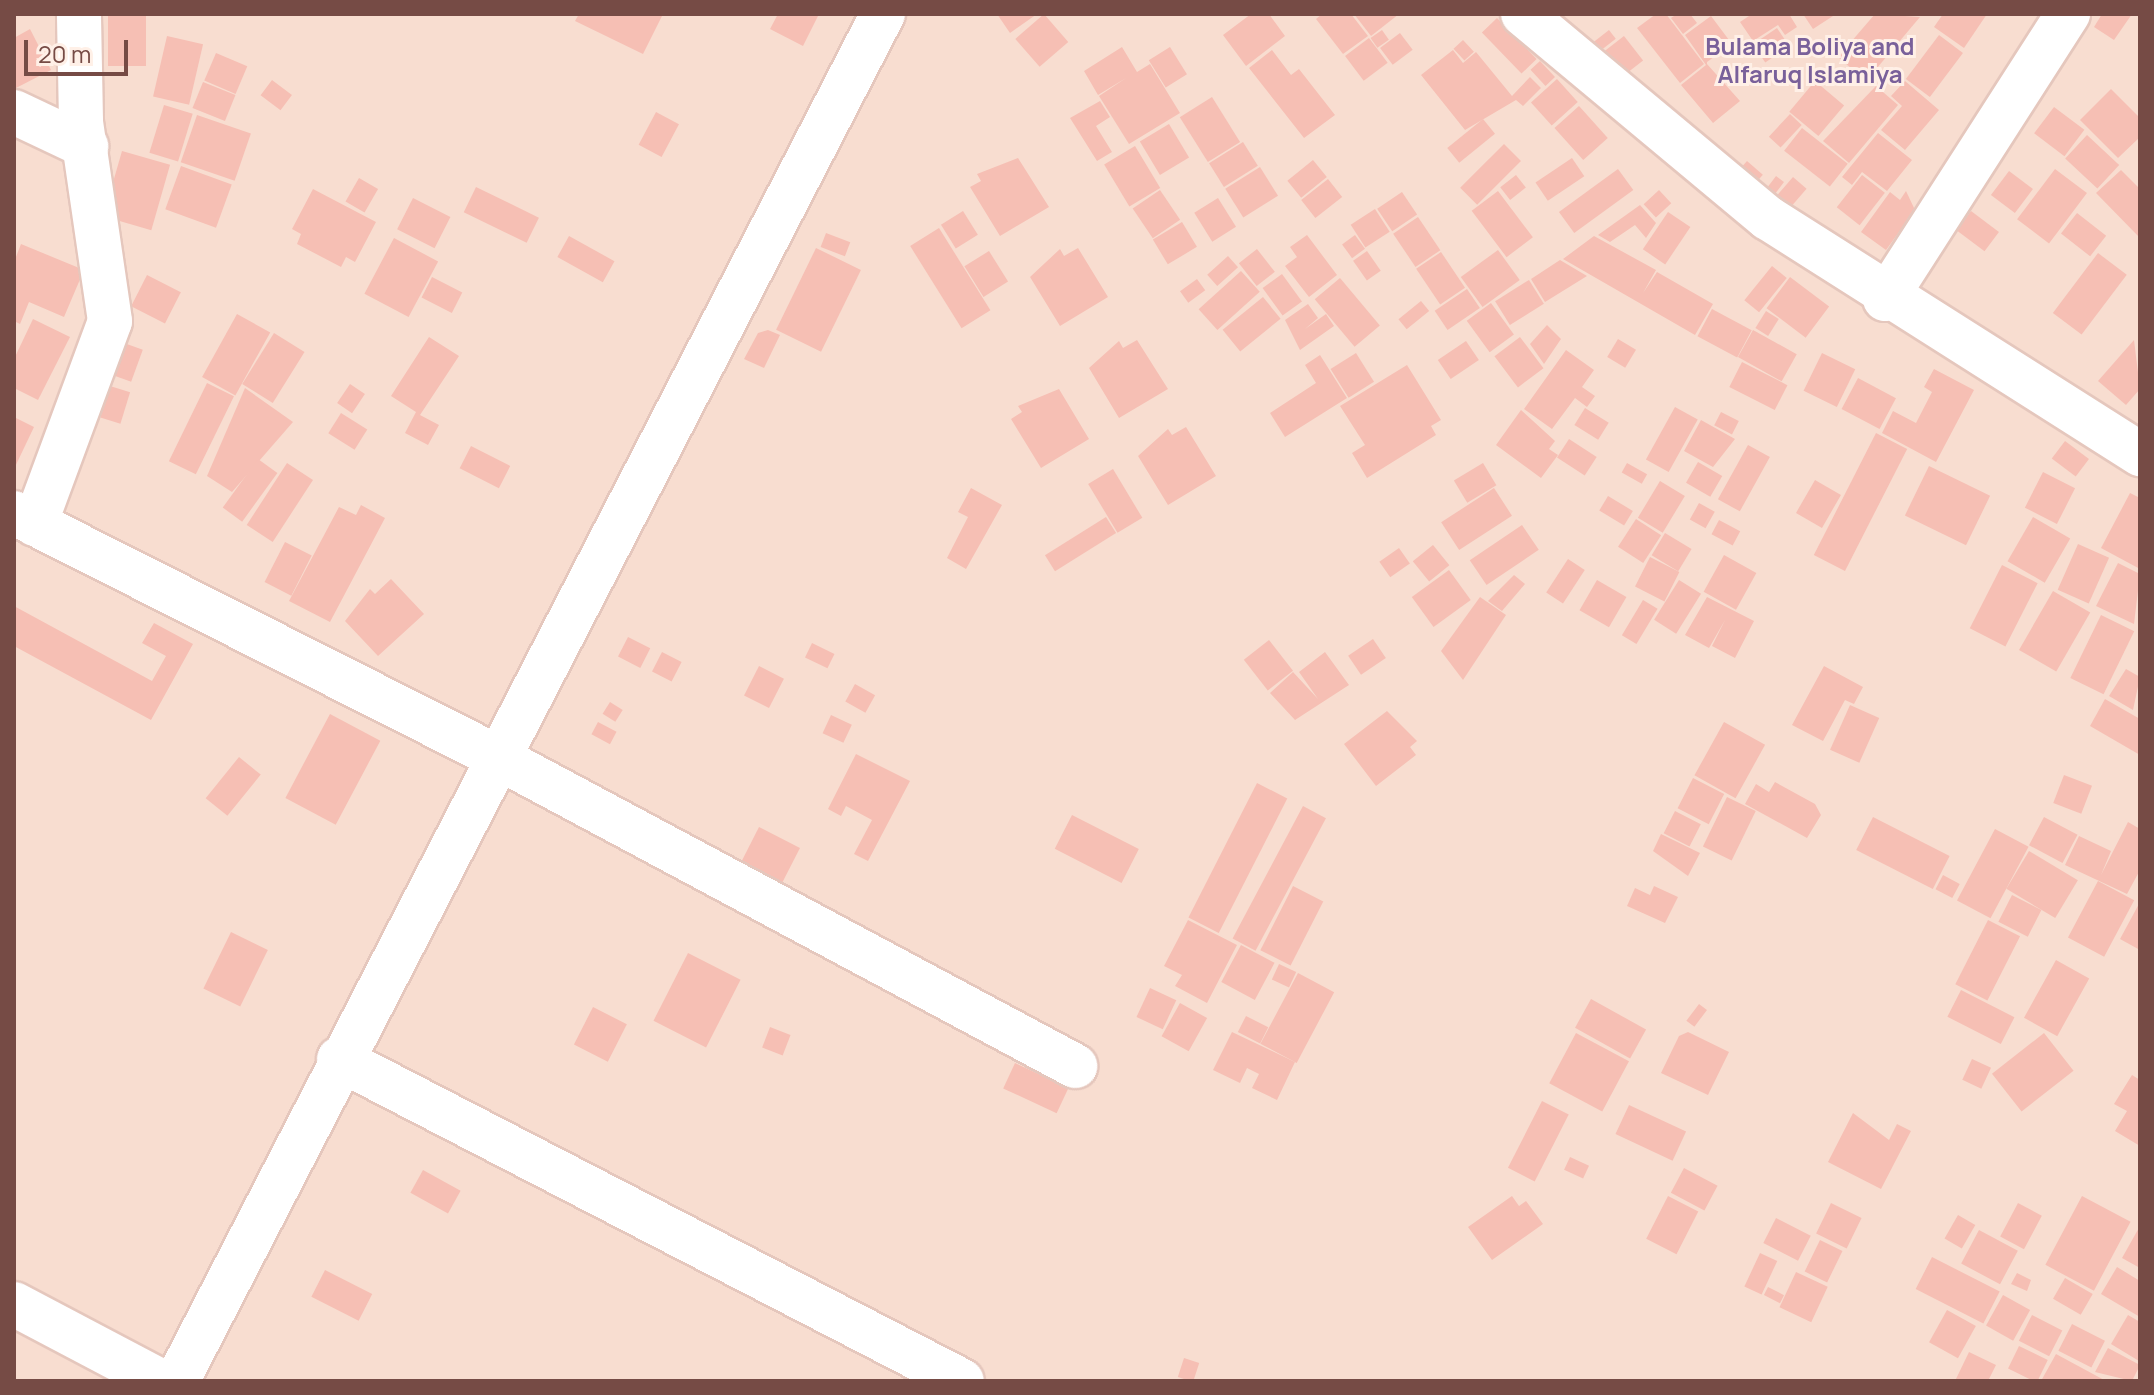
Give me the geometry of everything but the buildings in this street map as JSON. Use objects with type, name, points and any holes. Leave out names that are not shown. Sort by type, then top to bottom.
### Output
[{"type":"street","points":[[79,14],[86,146],[110,321],[24,518],[495,756],[1075,1066]]},
{"type":"street","points":[[177,1381],[495,756],[883,14]]},
{"type":"street","points":[[1523,14],[1768,218],[1885,299],[2140,454]]},
{"type":"street","points":[[1885,299],[2068,14]]},
{"type":"street","points":[[14,112],[86,146]]},
{"type":"street","points":[[339,1059],[962,1381]]},
{"type":"street","points":[[14,1304],[160,1381]]},
{"type":"shaded area","points":[[14,14],[2140,14],[2140,1381],[14,1381]]},
{"type":"district","name":"Bulama Boliya and Alfaruq Islamiya","points":[[1810,60]]}]
